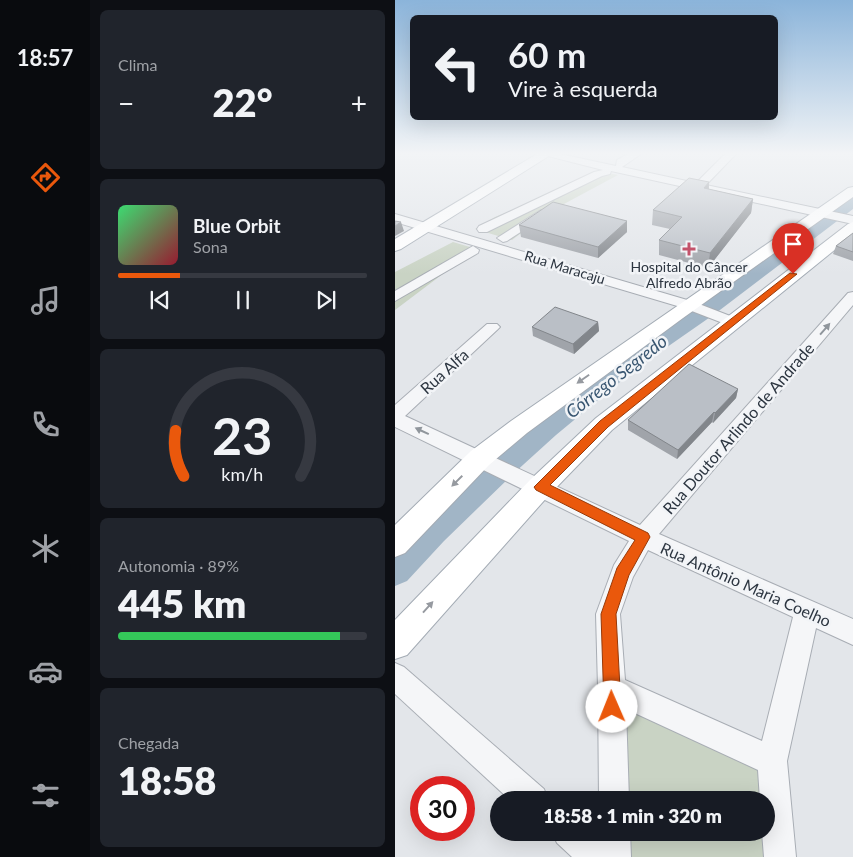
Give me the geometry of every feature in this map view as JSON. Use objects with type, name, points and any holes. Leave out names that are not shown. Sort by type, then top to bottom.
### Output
[{"type":"main road","points":[[395,246],[480,194]]},
{"type":"main road","points":[[395,544],[489,462],[554,400],[693,306],[824,214],[849,194]]},
{"type":"main road","points":[[395,643],[533,484],[729,320],[853,227]]},
{"type":"street","points":[[483,228],[555,194]]},
{"type":"street","points":[[731,194],[853,220]]},
{"type":"street","points":[[503,238],[559,203]]},
{"type":"street","name":"Rua Maracaju","points":[[395,218],[693,306],[729,320]]},
{"type":"street","points":[[395,297],[473,250]]},
{"type":"street","name":"Rua Doutor Arlindo de Andrade","points":[[614,791],[612,688],[608,614],[623,572],[643,537],[853,296]]},
{"type":"street","name":"Rua Alfa","points":[[395,417],[492,328]]},
{"type":"street","name":"Rua Antônio Maria Coelho","points":[[395,417],[643,537],[853,632]]},
{"type":"street","points":[[780,857],[772,761],[807,612]]},
{"type":"street","points":[[395,676],[523,791]]},
{"type":"street","points":[[612,688],[772,761]]},
{"type":"street","points":[[579,841],[596,857]]},
{"type":"street","points":[[614,841],[615,857]]},
{"type":"green space","points":[[551,194],[583,194],[549,212],[512,240],[475,229],[495,217]]},
{"type":"green space","points":[[453,242],[480,250],[448,270],[395,310],[395,272]]},
{"type":"green space","points":[[612,688],[772,761],[774,791],[614,791]]},
{"type":"green space","points":[[775,797],[780,857],[615,857],[614,841],[775,841]]},
{"type":"building","points":[[671,194],[731,194],[753,199],[710,253],[659,240],[682,217],[653,210]]},
{"type":"building","points":[[553,202],[627,221],[598,247],[519,225]]},
{"type":"building","points":[[853,233],[853,252],[836,246]]},
{"type":"building","points":[[555,307],[598,322],[573,344],[532,327]]},
{"type":"building","points":[[689,364],[738,389],[678,450],[628,420]]},
{"type":"waterway","name":"Córrego Segredo","points":[[395,570],[433,531],[546,428],[628,362],[708,308],[853,201]]},
{"type":"place","name":"Hospital do Câncer Alfredo Abrão","points":[[689,249]]},
{"type":"route","points":[[612,707],[608,614],[623,572],[643,537],[540,487],[604,424],[793,274]]}]
